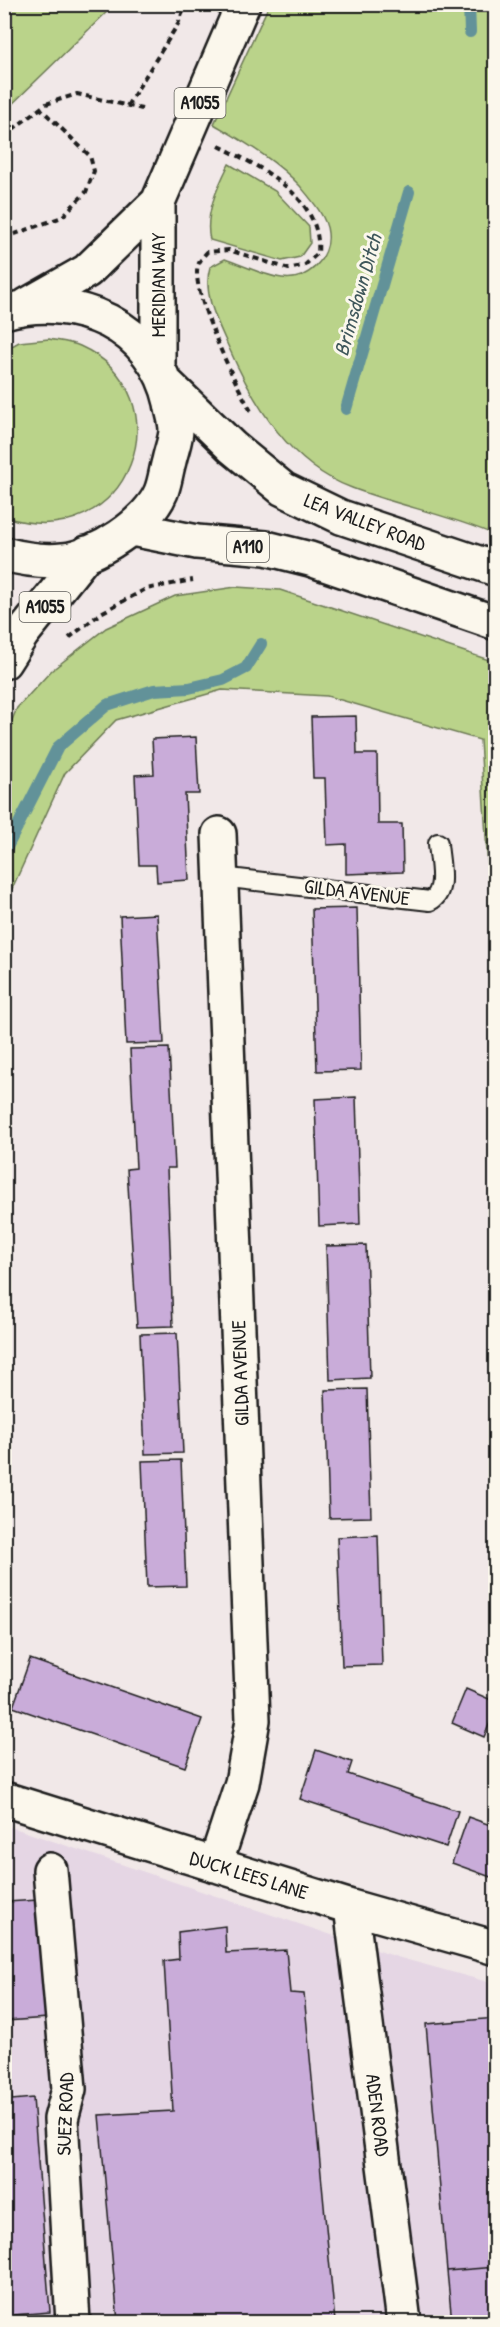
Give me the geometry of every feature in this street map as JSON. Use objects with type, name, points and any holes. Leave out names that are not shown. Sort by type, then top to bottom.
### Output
[{"type":"street","name":"MERIDIAN WAY","points":[[15,309],[87,271],[158,202],[243,4]]},
{"type":"street","name":"MERIDIAN WAY","points":[[158,202],[162,375]]},
{"type":"street","name":"LEA VALLEY ROAD","points":[[15,309],[74,307],[104,317],[143,346],[162,375],[232,447],[283,489],[341,517],[490,567]]},
{"type":"street","points":[[4,554],[21,558],[64,560],[87,553],[132,529],[160,494],[176,430],[162,375]]},
{"type":"street","name":"A110","points":[[132,529],[197,542],[266,548],[310,559],[491,621]]},
{"type":"street","name":"A1055","points":[[4,662],[22,634],[87,553]]},
{"type":"street","name":"GILDA AVENUE","points":[[215,1865],[242,1783],[253,1720],[219,834]]},
{"type":"street","name":"DUCK LEES LANE","points":[[4,1799],[351,1907],[495,1948]]},
{"type":"street","name":"SUEZ ROAD","points":[[50,1870],[69,2089],[61,2119],[73,2322]]},
{"type":"street","name":"ADEN ROAD","points":[[351,1907],[405,2322]]},
{"type":"lane","name":"GILDA AVENUE","points":[[221,877],[430,901],[438,897],[441,890],[438,843]]},
{"type":"path","points":[[127,106],[178,24],[186,4]]},
{"type":"path","points":[[4,136],[40,108],[77,94],[142,109]]},
{"type":"path","points":[[4,238],[62,217],[86,192],[94,171],[90,156],[40,108]]},
{"type":"path","points":[[217,144],[262,167],[294,193],[320,235],[318,253],[305,265],[289,270],[229,250],[207,252],[200,260],[197,272],[206,311],[238,390],[253,415]]},
{"type":"path","points":[[63,644],[101,613],[146,589],[196,579]]},
{"type":"shaded area","points":[[5,1825],[397,1957],[495,1984],[495,2322],[5,2322]]},
{"type":"green space","points":[[5,4],[114,4],[114,5],[5,111]]},
{"type":"green space","points":[[269,5],[495,5],[495,535],[352,488],[330,478],[311,465],[293,449],[263,412],[250,391],[220,329],[208,288],[210,267],[225,259],[268,275],[291,278],[300,276],[316,266],[326,251],[328,242],[325,221],[300,186],[270,160],[214,124]]},
{"type":"green space","points":[[229,164],[275,191],[309,227],[310,243],[300,257],[282,261],[210,240],[210,211]]},
{"type":"green space","points":[[49,339],[80,346],[113,369],[131,399],[137,432],[130,464],[113,493],[85,514],[49,523],[5,517],[5,350],[19,342]]},
{"type":"green space","points":[[236,587],[280,590],[495,662],[495,982],[480,740],[327,696],[222,690],[116,720],[65,773],[5,904],[5,737],[17,708],[51,671],[106,628],[175,596]]},
{"type":"building","points":[[356,716],[357,754],[377,754],[378,824],[402,824],[403,872],[346,874],[346,844],[327,845],[325,778],[313,778],[311,717]]},
{"type":"building","points":[[196,737],[199,794],[185,794],[189,880],[157,882],[156,865],[139,865],[135,775],[154,774],[152,739]]},
{"type":"building","points":[[357,908],[361,1070],[317,1071],[312,909]]},
{"type":"building","points":[[157,914],[164,1043],[126,1044],[120,916]]},
{"type":"building","points":[[169,1048],[175,1168],[167,1168],[173,1326],[137,1327],[127,1169],[136,1168],[130,1049]]},
{"type":"building","points":[[356,1097],[360,1224],[319,1226],[315,1099]]},
{"type":"building","points":[[366,1245],[370,1378],[330,1380],[326,1246]]},
{"type":"building","points":[[177,1333],[183,1453],[145,1454],[140,1334]]},
{"type":"building","points":[[367,1389],[371,1517],[329,1518],[325,1390]]},
{"type":"building","points":[[181,1460],[186,1586],[147,1587],[142,1461]]},
{"type":"building","points":[[378,1535],[382,1665],[342,1666],[337,1537]]},
{"type":"building","points":[[30,1659],[202,1719],[185,1767],[13,1707]]},
{"type":"building","points":[[466,1689],[496,1702],[496,1708],[484,1737],[452,1723]]},
{"type":"building","points":[[316,1750],[352,1762],[348,1774],[458,1811],[446,1847],[300,1799]]},
{"type":"building","points":[[468,1817],[496,1827],[496,1879],[452,1863]]},
{"type":"building","points":[[5,1885],[7,1902],[38,1900],[48,2018],[6,2021],[12,2100],[33,2098],[50,2312],[14,2315],[15,2322],[4,2322]]},
{"type":"building","points":[[225,1926],[226,1953],[286,1950],[290,1993],[304,1994],[335,2322],[118,2322],[99,2115],[173,2111],[164,1961],[179,1959],[178,1932]]},
{"type":"building","points":[[496,2018],[496,2267],[447,2271],[426,2024]]},
{"type":"building","points":[[496,2267],[496,2322],[452,2322],[447,2271]]},
{"type":"waterway","name":"Brimsdown Ditch","points":[[469,4],[470,32]]},
{"type":"waterway","name":"Brimsdown Ditch","points":[[346,409],[409,192]]},
{"type":"waterway","name":"Brimsdown Ditch","points":[[5,851],[58,747],[107,705],[154,690],[189,688],[223,680],[246,668],[261,644]]}]
